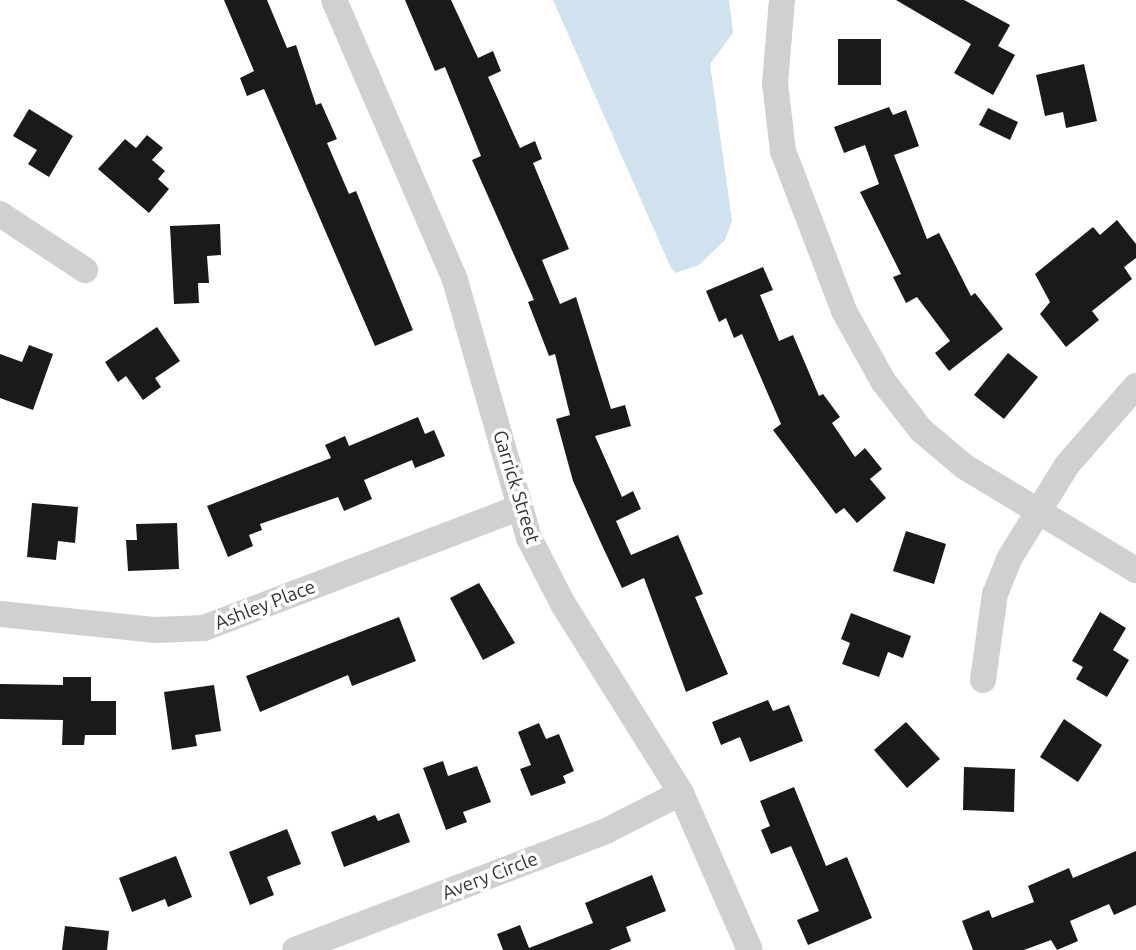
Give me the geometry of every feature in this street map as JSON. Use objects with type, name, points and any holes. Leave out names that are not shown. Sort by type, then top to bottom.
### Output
[{"type":"street","name":"Garrick Street","points":[[334,0],[455,280],[518,508],[551,585],[681,793],[750,950]]},
{"type":"street","points":[[782,0],[775,83],[783,151],[808,225],[862,346],[921,430],[965,467],[1136,570]]},
{"type":"street","points":[[0,214],[85,270]]},
{"type":"street","points":[[983,680],[995,594],[1037,511],[1089,435],[1136,386]]},
{"type":"street","name":"Ashley Place","points":[[0,614],[156,630],[204,628],[518,508]]},
{"type":"street","name":"Avery Circle","points":[[295,950],[606,831],[681,793]]},
{"type":"water","points":[[553,0],[729,0],[733,33],[710,64],[732,221],[725,240],[699,265],[676,273],[671,268]]},
{"type":"building","points":[[224,0],[267,0],[287,48],[296,45],[316,105],[321,103],[337,139],[327,143],[349,194],[356,191],[413,330],[375,346],[264,89],[247,96],[240,78],[254,71]]},
{"type":"building","points":[[405,0],[451,0],[478,58],[493,51],[501,71],[488,77],[520,148],[535,141],[542,159],[533,163],[569,249],[542,260],[560,304],[576,297],[611,409],[625,405],[631,426],[595,436],[622,497],[633,491],[641,509],[616,521],[631,555],[678,535],[703,594],[695,597],[728,674],[686,692],[644,578],[622,588],[573,481],[556,419],[570,415],[555,354],[549,356],[528,302],[534,300],[472,160],[481,156],[445,67],[435,71]]},
{"type":"building","points":[[896,0],[964,0],[1010,25],[998,46],[1015,55],[993,95],[954,73],[971,44]]},
{"type":"building","points":[[838,39],[881,39],[881,85],[838,85]]},
{"type":"building","points":[[1084,64],[1097,121],[1066,128],[1063,112],[1045,116],[1036,75]]},
{"type":"building","points":[[889,107],[893,115],[906,110],[919,146],[894,155],[927,239],[939,233],[971,296],[975,293],[1003,329],[949,371],[935,353],[950,341],[917,297],[906,303],[893,277],[901,274],[860,192],[879,184],[865,145],[844,153],[834,127]]},
{"type":"building","points":[[988,108],[1018,122],[1010,140],[979,125]]},
{"type":"building","points":[[29,109],[73,136],[49,177],[28,164],[37,150],[13,136]]},
{"type":"building","points":[[147,135],[163,148],[152,160],[165,171],[158,179],[169,189],[149,213],[98,169],[125,139],[136,148]]},
{"type":"building","points":[[1117,220],[1136,244],[1136,258],[1124,267],[1132,279],[1092,311],[1099,320],[1066,347],[1040,314],[1050,302],[1035,274],[1093,227],[1100,235]]},
{"type":"building","points":[[220,224],[221,255],[207,256],[209,283],[198,283],[199,303],[174,304],[170,226]]},
{"type":"building","points":[[763,267],[773,290],[760,295],[779,341],[793,335],[819,396],[823,394],[840,417],[832,423],[855,457],[865,448],[882,469],[870,479],[886,498],[857,523],[844,508],[836,514],[773,430],[781,424],[742,334],[734,338],[726,318],[719,322],[706,291]]},
{"type":"building","points":[[157,327],[180,361],[155,378],[161,387],[143,400],[126,376],[118,382],[105,362]]},
{"type":"building","points":[[29,345],[53,354],[33,410],[0,398],[0,354],[22,362]]},
{"type":"building","points":[[1008,353],[1038,377],[1004,419],[974,395]]},
{"type":"building","points":[[418,417],[425,434],[434,430],[445,456],[415,468],[412,460],[364,480],[372,499],[344,511],[338,497],[260,524],[262,530],[249,535],[253,546],[228,557],[207,506],[331,458],[325,445],[345,436],[349,446]]},
{"type":"building","points":[[32,503],[78,507],[75,543],[58,541],[56,560],[27,557]]},
{"type":"building","points":[[177,523],[179,569],[128,571],[126,540],[137,540],[136,524]]},
{"type":"building","points":[[906,531],[946,544],[934,584],[893,571]]},
{"type":"building","points":[[479,583],[515,643],[483,660],[450,598]]},
{"type":"building","points":[[1100,612],[1126,628],[1113,650],[1129,660],[1107,697],[1076,679],[1083,667],[1072,661]]},
{"type":"building","points":[[851,613],[911,636],[903,658],[888,652],[879,677],[842,664],[850,643],[841,639]]},
{"type":"building","points":[[399,617],[416,661],[352,686],[348,675],[260,712],[246,676]]},
{"type":"building","points":[[63,677],[91,677],[91,701],[116,701],[116,735],[85,735],[84,745],[62,745],[63,720],[0,719],[0,684],[63,685]]},
{"type":"building","points":[[214,685],[221,731],[195,735],[197,746],[172,750],[164,692]]},
{"type":"building","points":[[768,700],[773,711],[789,705],[803,741],[750,762],[740,737],[721,745],[712,722]]},
{"type":"building","points":[[1064,719],[1102,745],[1078,782],[1040,757]]},
{"type":"building","points":[[906,722],[940,759],[907,788],[874,750]]},
{"type":"building","points":[[539,723],[546,739],[559,734],[574,771],[563,776],[566,783],[531,796],[520,769],[531,765],[518,732]]},
{"type":"building","points":[[443,761],[448,776],[477,766],[491,802],[463,812],[467,822],[446,830],[423,768]]},
{"type":"building","points":[[964,767],[1015,769],[1014,812],[963,810]]},
{"type":"building","points":[[794,787],[826,866],[847,857],[872,918],[808,945],[797,920],[819,911],[791,846],[771,854],[761,830],[770,826],[760,801]]},
{"type":"building","points":[[399,813],[410,842],[344,867],[331,832],[375,815],[378,821]]},
{"type":"building","points":[[287,829],[301,864],[267,877],[274,895],[250,905],[229,852]]},
{"type":"building","points":[[1136,851],[1136,905],[1114,915],[1109,904],[1070,921],[1078,941],[1057,950],[1051,940],[1024,950],[973,950],[962,921],[989,910],[992,918],[1034,902],[1028,886],[1069,868],[1073,878]]},
{"type":"building","points":[[176,856],[192,897],[168,907],[165,899],[132,912],[119,878]]},
{"type":"building","points":[[652,875],[666,911],[626,927],[631,941],[609,950],[503,950],[497,934],[520,925],[529,948],[593,923],[585,903]]},
{"type":"building","points":[[65,926],[109,931],[107,950],[62,950]]}]
